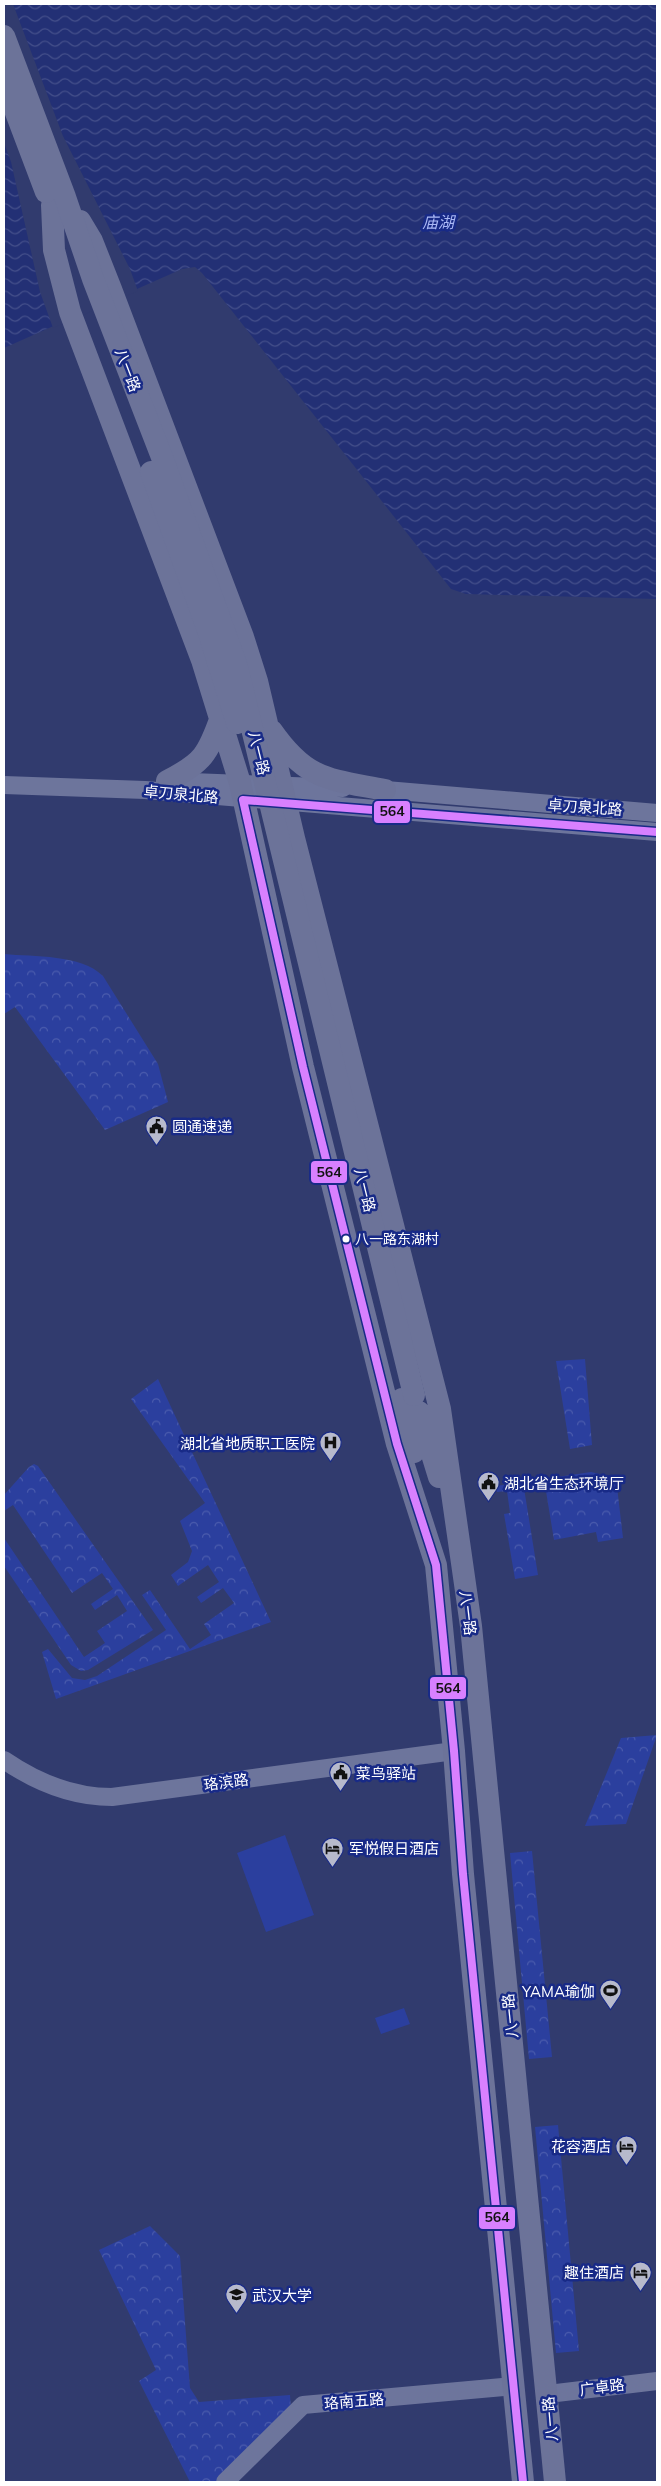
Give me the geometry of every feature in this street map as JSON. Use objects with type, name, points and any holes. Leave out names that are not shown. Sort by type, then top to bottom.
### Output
[{"type":"main road","name":"八一路","points":[[4,36],[58,201],[209,633],[243,744],[408,1397],[460,1550]]},
{"type":"main road","name":"八一路","points":[[4,80],[58,201],[92,241],[243,637],[268,724],[283,793],[440,1409],[472,1645],[548,2394],[555,2482]]},
{"type":"main road","name":"八一路","points":[[58,201],[54,250],[70,312],[214,695],[220,716],[241,792],[303,1066],[397,1444],[436,1565]]},
{"type":"main road","points":[[167,781],[193,767],[200,760],[211,744],[220,716]]},
{"type":"main road","points":[[268,724],[285,749],[308,770],[330,778],[385,790]]},
{"type":"main road","points":[[303,1066],[351,1055]]},
{"type":"main road","name":"八一路","points":[[408,1397],[436,1565],[523,2482]]},
{"type":"street","name":"卓刀泉北路","points":[[4,778],[167,781],[241,792]]},
{"type":"street","name":"卓刀泉北路","points":[[4,785],[283,793],[385,790],[657,813]]},
{"type":"street","name":"卓刀泉北路","points":[[283,793],[657,832]]},
{"type":"street","name":"珞滨路","points":[[4,1760],[40,1782],[100,1797],[112,1797],[454,1751]]},
{"type":"street","name":"广卓路","points":[[548,2394],[657,2381]]},
{"type":"street","name":"珞南五路","points":[[225,2482],[303,2406],[514,2386]]},
{"type":"green space","points":[[4,954],[43,956],[70,960],[94,969],[103,976],[158,1064],[168,1102],[105,1130],[15,1007],[4,1014]]},
{"type":"green space","points":[[585,1359],[592,1445],[570,1449],[556,1361]]},
{"type":"green space","points":[[158,1379],[271,1622],[56,1699],[42,1652],[48,1649],[72,1678],[85,1680],[97,1676],[166,1630],[142,1595],[150,1590],[190,1649],[211,1635],[204,1624],[234,1603],[223,1588],[201,1603],[197,1597],[219,1582],[208,1565],[178,1586],[171,1575],[188,1562],[192,1551],[180,1521],[205,1503],[131,1399]]},
{"type":"green space","points":[[34,1464],[38,1466],[153,1630],[88,1670],[81,1671],[71,1665],[4,1566],[4,1538],[84,1657],[105,1643],[97,1631],[127,1611],[117,1595],[95,1610],[91,1604],[113,1589],[102,1573],[72,1593],[13,1505],[4,1511],[4,1495],[29,1467]]},
{"type":"green space","points":[[591,1472],[616,1478],[623,1538],[598,1542],[596,1532],[554,1540],[544,1479]]},
{"type":"green space","points":[[523,1482],[538,1575],[515,1579],[504,1514],[510,1513],[507,1491],[497,1492],[496,1486]]},
{"type":"green space","points":[[657,1735],[626,1824],[585,1826],[621,1738]]},
{"type":"green space","points":[[285,1835],[314,1915],[266,1932],[237,1853]]},
{"type":"green space","points":[[532,1851],[552,2057],[529,2059],[510,1853]]},
{"type":"green space","points":[[404,2008],[410,2024],[381,2034],[375,2018]]},
{"type":"green space","points":[[558,2125],[579,2351],[556,2353],[535,2127]]},
{"type":"green space","points":[[150,2226],[180,2256],[190,2388],[199,2402],[290,2395],[291,2410],[217,2482],[190,2482],[139,2381],[156,2370],[99,2250]]},
{"type":"water","name":"庙湖","points":[[4,4],[657,4],[657,599],[466,594],[451,589],[202,273],[195,267],[182,269],[4,348]]},
{"type":"pier","points":[[4,4],[13,4],[63,136],[130,269],[138,291],[53,328],[40,292],[11,162],[4,143]]},
{"type":"transit line","name":"564","points":[[523,2482],[463,1874],[454,1751],[436,1565],[397,1444],[303,1067],[243,800],[657,832]]},
{"type":"place","name":"圆通速递","points":[[156,1145]]},
{"type":"place","name":"八一路东湖村","points":[[346,1239]]},
{"type":"place","name":"湖北省地质职工医院","points":[[331,1462]]},
{"type":"place","name":"湖北省生态环境厅","points":[[488,1502]]},
{"type":"place","name":"菜鸟驿站","points":[[340,1792]]},
{"type":"place","name":"军悦假日酒店","points":[[333,1867]]},
{"type":"place","name":"YAMA瑜伽","points":[[611,2010]]},
{"type":"place","name":"花容酒店","points":[[627,2165]]},
{"type":"place","name":"趣住酒店","points":[[640,2291]]},
{"type":"place","name":"武汉大学","points":[[236,2314]]}]
